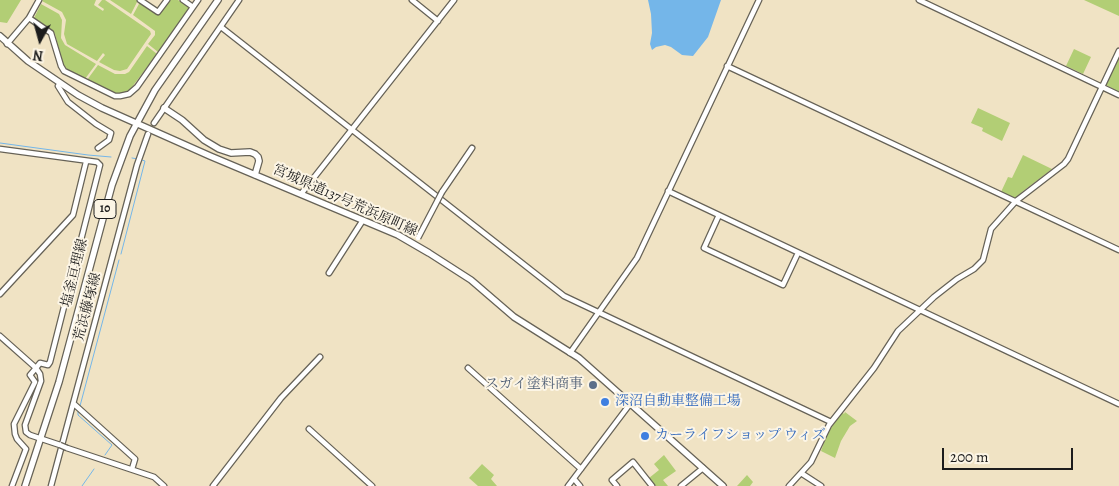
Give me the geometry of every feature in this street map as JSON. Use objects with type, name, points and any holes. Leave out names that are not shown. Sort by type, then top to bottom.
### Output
[{"type":"main road","name":"塩釜亘理線","points":[[25,486],[62,373],[112,185],[136,124],[155,90],[218,0]]},
{"type":"main road","name":"宮城県道137号荒浜原町線","points":[[0,36],[28,61],[60,83],[86,99],[136,124],[416,241],[471,280],[514,317],[579,358],[723,486]]},
{"type":"main road","points":[[164,108],[182,120],[212,146],[227,152],[255,154],[259,162],[255,175]]},
{"type":"street","points":[[8,44],[29,18],[39,0]]},
{"type":"street","points":[[140,0],[158,12],[167,0]]},
{"type":"street","points":[[183,0],[193,7]]},
{"type":"street","points":[[29,18],[51,33],[64,71],[115,96],[120,96],[129,94],[137,87],[198,0]]},
{"type":"street","points":[[154,123],[240,0]]},
{"type":"street","points":[[412,0],[438,20]]},
{"type":"street","points":[[300,194],[454,0]]},
{"type":"street","points":[[570,352],[637,258],[759,0]]},
{"type":"street","points":[[919,0],[1119,95]]},
{"type":"street","points":[[221,27],[564,296],[831,422]]},
{"type":"street","points":[[789,486],[815,456],[831,422],[874,368],[898,331],[934,297],[957,279],[974,269],[983,260],[990,229],[1016,201],[1068,159],[1119,51]]},
{"type":"street","points":[[728,66],[1119,250]]},
{"type":"street","points":[[60,83],[58,86],[68,102],[111,133],[109,140],[98,148]]},
{"type":"street","name":"荒浜藤塚線","points":[[51,486],[138,163],[148,134]]},
{"type":"street","points":[[416,241],[442,192],[472,148]]},
{"type":"street","points":[[0,149],[97,162],[100,165],[50,362],[48,364],[40,363],[30,375],[35,382],[14,424],[17,439],[26,449],[12,486]]},
{"type":"street","points":[[0,294],[73,215],[86,162]]},
{"type":"street","points":[[668,191],[1119,404]]},
{"type":"street","points":[[719,215],[704,248],[783,285],[798,253]]},
{"type":"street","points":[[329,274],[363,220]]},
{"type":"street","points":[[0,336],[36,368],[40,374],[41,381],[24,428],[30,435],[154,477],[164,486]]},
{"type":"street","points":[[213,486],[281,398],[320,357]]},
{"type":"street","points":[[468,368],[581,469]]},
{"type":"street","points":[[74,404],[135,459],[132,469]]},
{"type":"street","points":[[568,486],[575,480],[581,469],[630,404]]},
{"type":"street","points":[[309,429],[372,486]]},
{"type":"street","points":[[617,486],[612,480],[633,462],[652,486]]},
{"type":"street","points":[[681,486],[703,468]]},
{"type":"street","points":[[801,473],[821,486]]},
{"type":"street","points":[[575,480],[580,486]]},
{"type":"green space","points":[[0,0],[21,0],[7,23],[0,22]]},
{"type":"green space","points":[[43,0],[96,0],[94,5],[103,11],[104,9],[98,5],[102,0],[105,0],[150,31],[151,34],[127,69],[114,70],[99,62],[105,55],[103,53],[97,61],[67,44],[64,34],[66,20],[62,12]]},
{"type":"green space","points":[[110,0],[138,0],[131,14]]},
{"type":"green space","points":[[169,0],[178,0],[188,7],[188,10],[158,52],[148,44],[155,35],[155,31],[133,15],[140,2],[159,14]]},
{"type":"green space","points":[[1084,0],[1119,0],[1119,16]]},
{"type":"green space","points":[[41,4],[59,14],[62,20],[61,38],[65,45],[96,64],[85,79],[69,71],[63,65],[55,34],[34,18]]},
{"type":"green space","points":[[147,46],[157,54],[129,91],[123,94],[116,93],[87,80],[98,65],[115,74],[129,72]]},
{"type":"green space","points":[[1074,49],[1091,57],[1083,74],[1066,66]]},
{"type":"green space","points":[[1119,56],[1119,92],[1106,85]]},
{"type":"green space","points":[[978,108],[1010,123],[1002,141],[982,131],[983,128],[971,123]]},
{"type":"green space","points":[[1023,155],[1052,169],[1022,192],[1017,199],[1001,192],[1008,177],[1012,178]]},
{"type":"green space","points":[[842,412],[844,414],[845,412],[857,421],[850,426],[841,441],[835,458],[821,451],[827,434]]},
{"type":"green space","points":[[664,455],[676,471],[663,480],[668,486],[656,486],[649,478],[659,470],[654,464]]},
{"type":"green space","points":[[482,464],[494,475],[491,479],[497,486],[478,486],[469,478]]},
{"type":"green space","points":[[747,475],[753,482],[750,486],[737,486]]},
{"type":"water","points":[[648,0],[721,0],[708,37],[693,56],[682,55],[665,45],[652,50],[650,44],[652,33],[651,14]]},
{"type":"waterway","points":[[0,143],[111,157]]},
{"type":"waterway","points":[[132,158],[138,159]]},
{"type":"waterway","points":[[121,254],[145,161],[142,160]]},
{"type":"waterway","points":[[80,406],[119,260]]},
{"type":"waterway","points":[[78,412],[78,415],[112,445],[105,455]]},
{"type":"waterway","points":[[82,486],[94,469]]},
{"type":"place","name":"スガイ塗料商事","points":[[593,385]]},
{"type":"place","name":"深沼自動車整備工場","points":[[605,402]]},
{"type":"place","name":"カーライフショップ ウィズ","points":[[645,436]]}]
